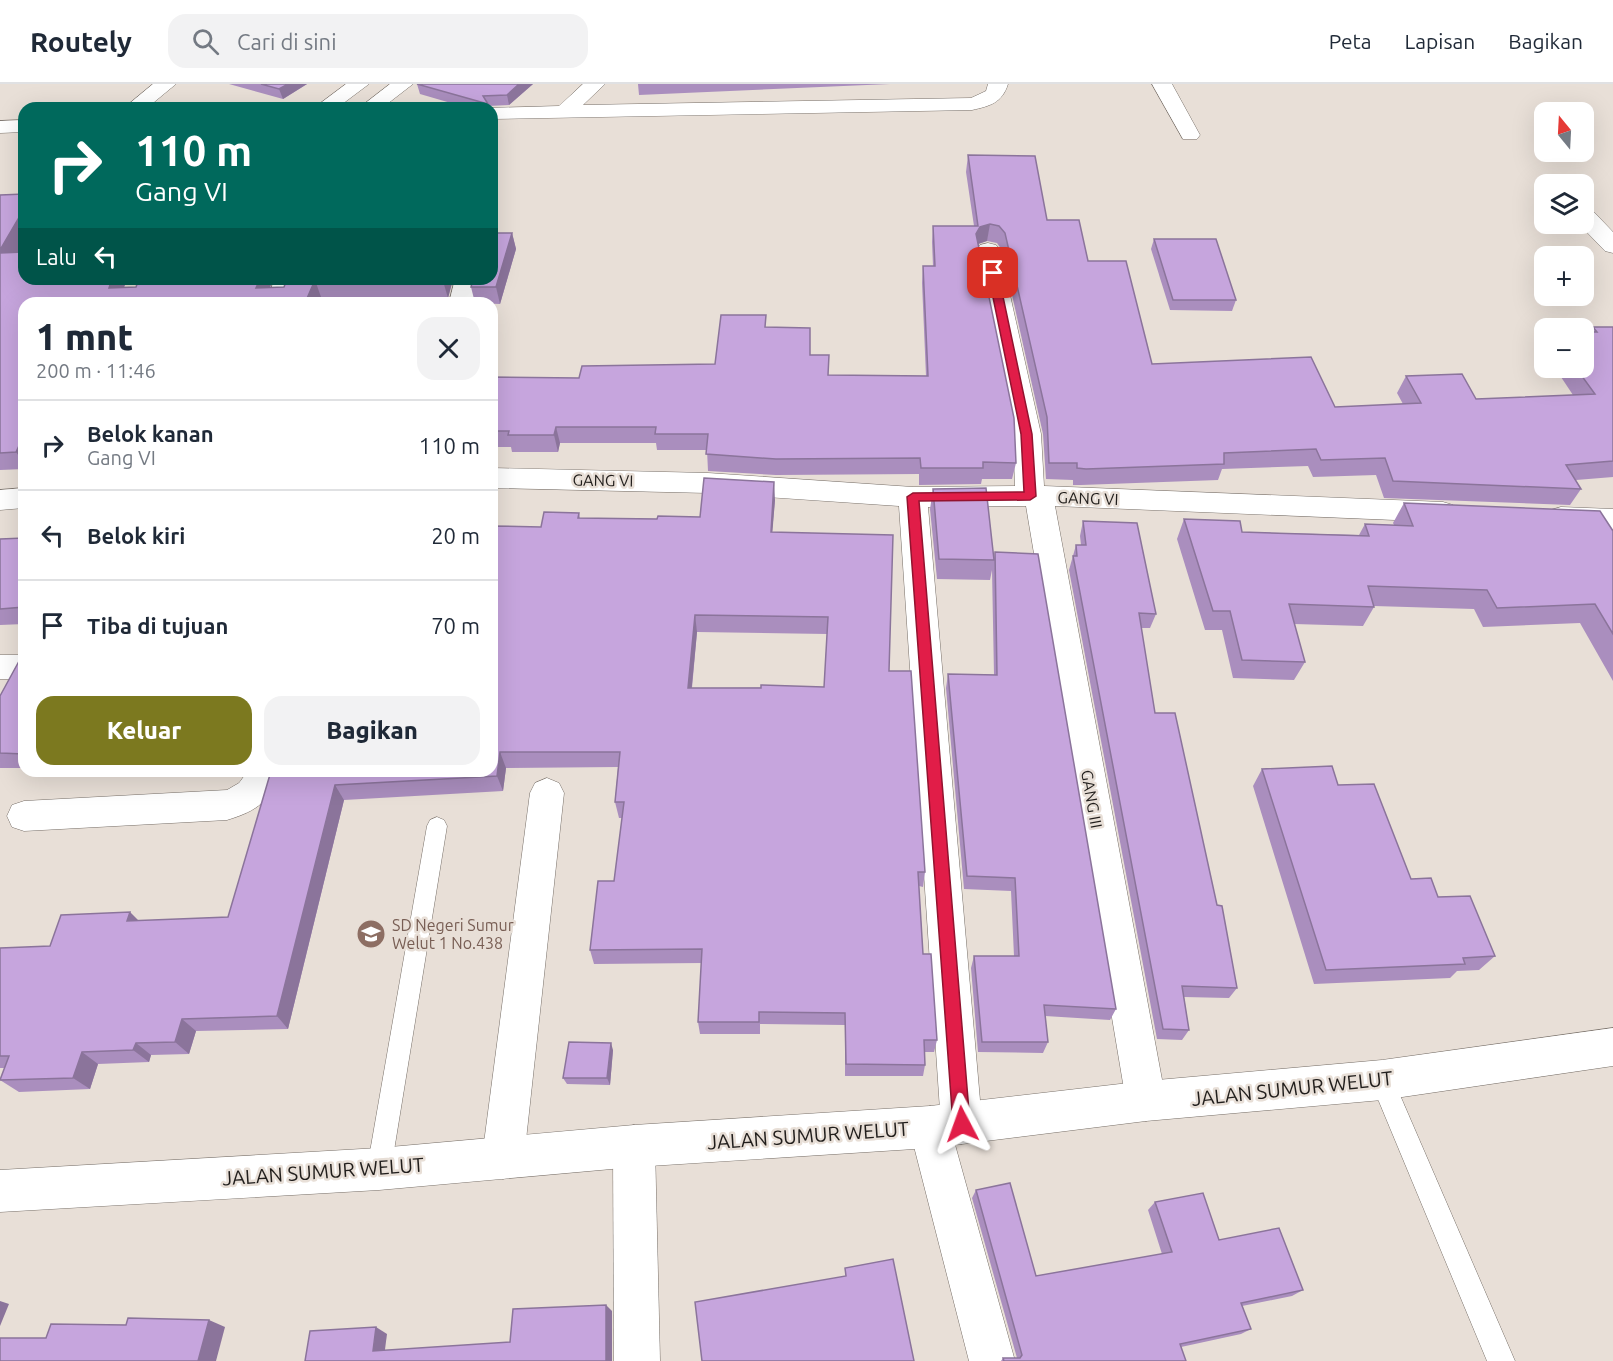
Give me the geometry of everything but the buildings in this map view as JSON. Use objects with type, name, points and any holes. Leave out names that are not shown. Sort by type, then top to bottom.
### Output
[{"type":"street","points":[[142,102],[166,84]]},
{"type":"street","points":[[333,102],[359,84]]},
{"type":"street","points":[[378,102],[403,84]]},
{"type":"street","points":[[565,111],[595,84]]},
{"type":"street","points":[[498,113],[972,104],[986,100],[995,94],[998,84]]},
{"type":"street","points":[[1162,84],[1190,135]]},
{"type":"street","points":[[0,127],[18,126]]},
{"type":"street","points":[[1594,226],[1613,246]]},
{"type":"street","name":"GANG III","points":[[988,250],[1027,434],[1035,496],[1146,1101]]},
{"type":"street","name":"GANG VI","points":[[498,478],[708,483],[913,497],[1035,496],[1470,513]]},
{"type":"street","points":[[913,497],[946,1125],[992,1361]]},
{"type":"street","points":[[0,500],[18,498]]},
{"type":"street","points":[[1529,516],[1613,519]]},
{"type":"street","points":[[0,667],[18,667]]},
{"type":"street","points":[[24,816],[227,805],[241,802],[254,793],[263,777]]},
{"type":"street","points":[[503,1158],[547,793]]},
{"type":"street","name":"JALAN SUMUR WELUT","points":[[0,1191],[379,1169],[634,1146],[946,1125],[1146,1101],[1382,1080],[1613,1047]]},
{"type":"street","points":[[634,1146],[637,1361]]},
{"type":"lane","points":[[379,1169],[437,826]]},
{"type":"lane","points":[[1382,1080],[1501,1361]]},
{"type":"place","name":"SD Negeri Sumur Welut 1 No.438","points":[[371,934]]},
{"type":"route","points":[[962,1124],[913,497],[1030,496],[1027,434],[993,273]]}]
